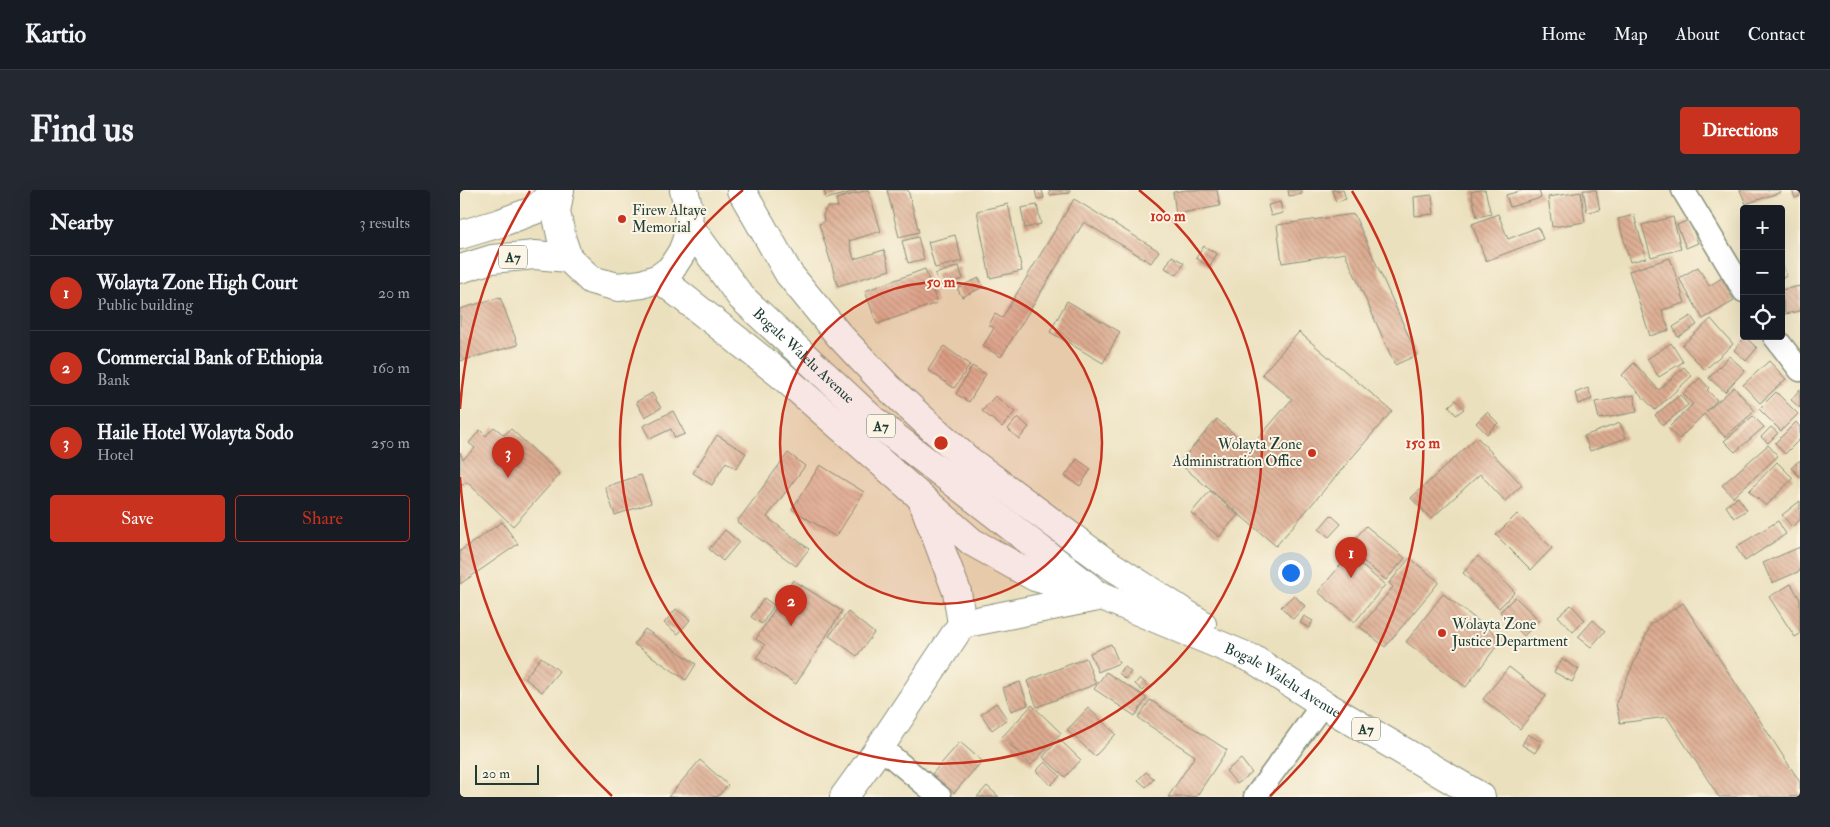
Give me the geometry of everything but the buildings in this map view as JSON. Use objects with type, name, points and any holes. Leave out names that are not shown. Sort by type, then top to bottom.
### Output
[{"type":"main road","name":"A7","points":[[460,235],[535,210],[555,190]]},
{"type":"main road","points":[[560,190],[556,212],[568,258],[591,280],[618,287],[642,284],[659,278],[671,269],[682,252],[687,239],[689,210],[684,190]]},
{"type":"main road","points":[[742,190],[789,274],[838,334],[888,387],[930,426],[967,459],[1104,562],[1214,631],[1253,659]]},
{"type":"main road","name":"Bogale Walelu Avenue","points":[[689,226],[741,297],[872,419],[1102,596]]},
{"type":"main road","name":"A7","points":[[460,268],[492,259],[535,255],[568,258]]},
{"type":"main road","name":"Bogale Walelu Avenue","points":[[659,278],[779,373],[972,542],[1035,577],[1102,596],[1253,659],[1323,704],[1481,797]]},
{"type":"main road","name":"A7","points":[[921,497],[957,592],[962,624]]},
{"type":"main road","points":[[844,797],[880,747],[962,624],[1102,596]]},
{"type":"street","points":[[1683,190],[1740,284]]},
{"type":"street","points":[[1777,340],[1800,370]]},
{"type":"street","points":[[1255,797],[1323,704]]},
{"type":"street","points":[[880,747],[940,797]]},
{"type":"place","name":"Firew Altaye Memorial","points":[[622,219]]},
{"type":"place","name":"Wolayta Zone Administration Office","points":[[1312,453]]},
{"type":"place","name":"Haile Hotel Wolayta Sodo","points":[[508,478]]},
{"type":"place","name":"Wolayta Zone High Court","points":[[1351,578]]},
{"type":"place","name":"Commercial Bank of Ethiopia","points":[[791,626]]},
{"type":"place","name":"Wolayta Zone Justice Department","points":[[1442,633]]}]
